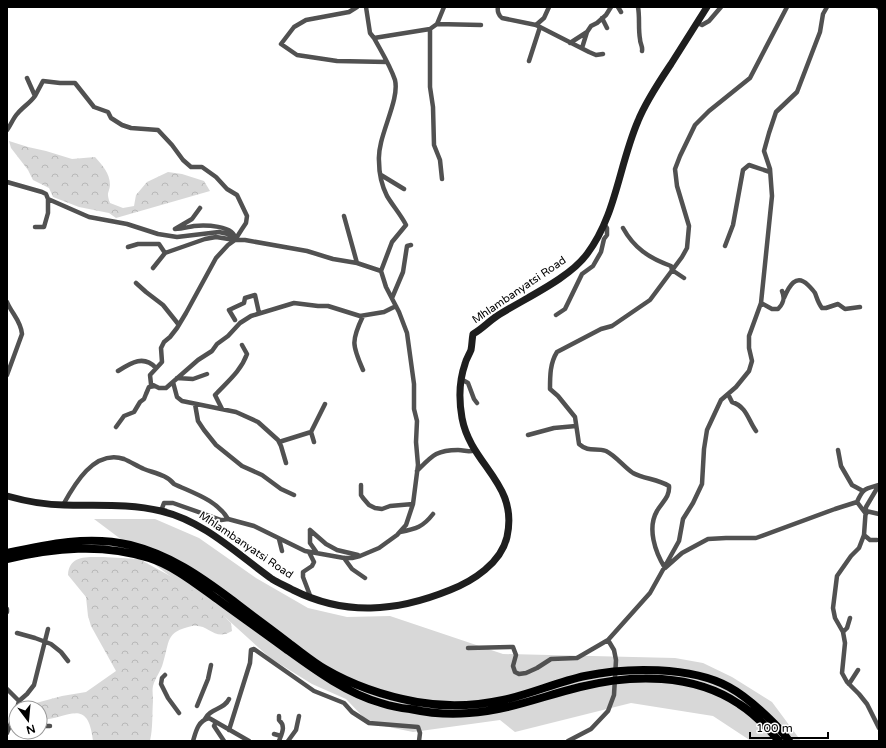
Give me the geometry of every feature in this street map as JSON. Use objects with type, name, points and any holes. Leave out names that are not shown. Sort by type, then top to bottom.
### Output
[{"type":"highway","points":[[7,553],[42,545],[95,540],[130,545],[165,557],[196,574],[323,668],[368,690],[399,699],[446,705],[475,704],[504,700],[585,676],[607,672],[683,682],[705,687],[738,703],[755,716],[779,741]]},
{"type":"highway","points":[[7,559],[33,553],[92,548],[125,552],[151,559],[182,574],[322,675],[358,694],[388,705],[411,710],[442,713],[470,713],[501,709],[607,681],[624,675],[656,670],[682,672],[706,677],[728,686],[767,716],[789,741]]},
{"type":"main road","name":"Mhlambanyatsi Road","points":[[7,496],[22,500],[63,505],[130,506],[161,511],[192,522],[219,539],[274,580],[312,598],[338,606],[358,608],[394,606],[434,597],[454,589],[470,580],[486,568],[500,552],[507,539],[510,513],[503,491],[474,450],[465,431],[462,418],[460,403],[461,379],[471,350],[473,334],[484,328],[496,317],[571,270],[586,256],[604,224],[613,200],[629,143],[641,114],[707,7]]},
{"type":"street","points":[[357,7],[349,12],[306,20],[294,27],[281,44],[297,55],[337,61],[387,62]]},
{"type":"street","points":[[161,511],[164,503],[173,503],[221,520],[228,519],[254,526],[309,552],[344,558],[360,556],[379,548],[400,532],[406,525],[413,504],[417,471],[417,421],[414,409],[414,384],[407,333],[396,306],[386,287],[381,271],[392,242],[406,225],[387,196],[378,159],[382,138],[395,91],[395,80],[387,62],[370,33],[366,7]]},
{"type":"street","points":[[438,24],[444,7]]},
{"type":"street","points":[[498,7],[497,10],[502,18],[538,26],[596,55],[603,54]]},
{"type":"street","points":[[530,61],[538,26],[550,7]]},
{"type":"street","points":[[582,48],[587,32],[591,26],[602,18],[612,7]]},
{"type":"street","points":[[618,7],[621,12]]},
{"type":"street","points":[[638,7],[640,15],[640,38],[642,51]]},
{"type":"street","points":[[697,23],[702,25],[709,21],[721,7]]},
{"type":"street","points":[[665,568],[657,553],[652,529],[656,512],[668,495],[669,486],[662,482],[644,478],[633,473],[605,451],[586,449],[579,444],[575,417],[558,396],[550,389],[550,375],[553,358],[557,352],[601,329],[612,326],[650,300],[682,257],[687,248],[689,226],[677,186],[674,169],[695,125],[709,111],[750,78],[787,7]]},
{"type":"street","points":[[468,648],[513,646],[516,655],[513,666],[515,672],[519,674],[537,668],[551,659],[577,658],[608,640],[650,592],[665,568],[679,541],[683,519],[702,484],[704,449],[707,430],[721,400],[736,387],[749,371],[752,361],[749,348],[749,336],[761,303],[772,196],[770,172],[764,151],[776,112],[797,92],[820,32],[823,14],[827,7]]},
{"type":"street","points":[[602,18],[607,28]]},
{"type":"street","points":[[374,38],[430,29],[438,24],[481,25]]},
{"type":"street","points":[[430,29],[430,87],[434,115],[434,145],[440,160],[442,179]]},
{"type":"street","points":[[570,43],[587,32]]},
{"type":"street","points":[[27,78],[35,96]]},
{"type":"street","points":[[7,130],[10,127],[10,123],[18,113],[30,103],[43,81],[60,83],[75,82],[94,107],[108,112],[111,118],[122,125],[131,128],[158,130],[191,167],[202,167],[216,177],[227,189],[237,195],[247,216],[246,223],[235,240],[216,258],[179,324],[161,348],[162,362],[150,376],[150,384],[158,388],[166,388],[198,360],[212,351],[217,344],[228,336],[240,323],[251,316],[294,303],[328,306],[363,316],[384,312],[396,306]]},
{"type":"street","points":[[725,246],[733,225],[743,170],[749,165],[770,172]]},
{"type":"street","points":[[381,175],[404,190]]},
{"type":"street","points":[[7,182],[46,194],[48,200],[48,213],[44,227],[35,227]]},
{"type":"street","points":[[48,200],[89,217],[128,224],[158,234],[177,236],[219,232],[228,234],[235,240]]},
{"type":"street","points":[[200,208],[192,219],[175,230],[202,225],[223,228],[233,232],[235,235],[235,240]]},
{"type":"street","points":[[344,216],[357,263]]},
{"type":"street","points":[[556,315],[565,309],[582,274],[593,266],[601,252],[604,239],[607,235],[607,228],[604,224]]},
{"type":"street","points":[[623,228],[630,240],[640,250],[671,266],[672,270],[684,278]]},
{"type":"street","points":[[153,268],[165,253],[210,238],[222,238],[262,242],[307,251],[333,259],[357,263],[381,271]]},
{"type":"street","points":[[128,247],[138,244],[159,244],[165,253]]},
{"type":"street","points":[[392,298],[403,272],[407,246],[411,245]]},
{"type":"street","points":[[761,303],[772,309],[778,309],[791,285],[796,280],[800,280],[804,281],[813,290],[818,303],[822,308],[838,304],[845,309],[860,307]]},
{"type":"street","points":[[136,283],[163,305],[179,324]]},
{"type":"street","points":[[782,291],[784,298]]},
{"type":"street","points":[[235,320],[229,310],[244,303],[245,298],[255,295],[259,314]]},
{"type":"street","points":[[7,302],[19,320],[22,328],[22,334],[7,375]]},
{"type":"street","points":[[363,316],[354,338],[354,346],[363,370]]},
{"type":"street","points":[[222,409],[215,395],[244,364],[247,354],[242,346]]},
{"type":"street","points":[[118,371],[137,361],[144,360],[151,362],[156,368]]},
{"type":"street","points":[[175,380],[193,379],[207,374]]},
{"type":"street","points":[[461,379],[468,383],[477,403]]},
{"type":"street","points":[[175,380],[177,397],[182,401],[236,412],[258,422],[279,442],[286,463]]},
{"type":"street","points":[[116,427],[124,416],[134,412],[140,402],[144,400],[149,387],[155,386]]},
{"type":"street","points":[[728,394],[732,402],[739,404],[746,412],[750,423],[756,431]]},
{"type":"street","points":[[195,404],[198,421],[216,445],[242,466],[262,475],[281,489],[294,495]]},
{"type":"street","points":[[314,442],[311,432],[325,404]]},
{"type":"street","points":[[528,435],[554,428],[576,426]]},
{"type":"street","points":[[279,442],[311,432]]},
{"type":"street","points":[[417,471],[434,454],[451,450],[470,452],[474,450]]},
{"type":"street","points":[[838,450],[841,466],[866,513]]},
{"type":"street","points":[[63,505],[66,496],[81,475],[104,459],[113,458],[124,459],[133,465],[169,479],[174,484],[214,504],[225,513],[228,519]]},
{"type":"street","points":[[360,485],[361,495],[369,505],[375,508],[413,504]]},
{"type":"street","points":[[852,485],[863,491]]},
{"type":"street","points":[[665,568],[682,553],[708,539],[756,538],[858,500],[861,493],[866,488],[879,485]]},
{"type":"street","points":[[879,485],[866,507],[864,535],[859,548],[851,556],[837,576],[832,608],[835,618],[843,632],[845,643],[842,673],[849,684],[867,704],[879,728]]},
{"type":"street","points":[[866,513],[879,514]]},
{"type":"street","points":[[400,532],[416,529],[427,522],[433,514]]},
{"type":"street","points":[[317,553],[310,543],[310,530],[326,544],[337,550],[360,556]]},
{"type":"street","points":[[864,535],[870,540],[877,540]]},
{"type":"street","points":[[279,539],[282,551]]},
{"type":"street","points":[[309,552],[314,562],[312,566],[303,572],[303,576],[312,598]]},
{"type":"street","points":[[344,558],[352,569],[365,578]]},
{"type":"street","points":[[843,632],[847,628],[850,618]]},
{"type":"street","points":[[20,700],[34,685],[48,629]]},
{"type":"street","points":[[17,633],[35,638],[56,647],[68,661]]},
{"type":"street","points":[[568,741],[591,729],[608,711],[614,695],[616,660],[614,650],[608,640]]},
{"type":"street","points":[[229,730],[250,663],[251,650],[254,649],[314,691],[344,702],[352,712],[369,723],[418,727],[420,733],[419,741]]},
{"type":"street","points":[[197,706],[208,679],[211,665]]},
{"type":"street","points":[[849,684],[858,670]]},
{"type":"street","points":[[165,675],[162,678],[161,684],[168,698],[179,713]]},
{"type":"street","points":[[7,689],[18,700]]},
{"type":"street","points":[[193,741],[198,725],[210,712],[227,704],[229,699]]},
{"type":"street","points":[[274,734],[280,739],[284,726],[279,720],[279,716]]},
{"type":"street","points":[[288,741],[296,730],[298,716]]},
{"type":"street","points":[[204,719],[209,718],[249,741]]},
{"type":"street","points":[[216,722],[214,726],[224,741]]},
{"type":"green space","points":[[9,141],[72,159],[95,157],[109,177],[110,185],[108,195],[110,203],[123,208],[134,206],[136,195],[147,182],[168,172],[182,174],[204,181],[210,191],[116,218],[109,213],[79,207],[53,197],[49,188],[33,180],[28,170],[11,148]]},
{"type":"green space","points":[[94,519],[155,519],[199,538],[256,578],[308,608],[347,617],[390,616],[503,654],[675,658],[703,663],[732,677],[772,702],[801,741],[751,741],[713,716],[631,703],[515,732],[500,720],[413,732],[369,723],[346,699],[312,684],[270,658],[226,618]]},
{"type":"green space","points":[[80,558],[139,559],[172,577],[201,596],[231,623],[232,631],[226,634],[216,633],[203,627],[192,626],[177,631],[170,638],[162,666],[153,686],[150,741],[93,741],[87,719],[81,714],[68,714],[48,719],[47,700],[86,692],[116,671],[91,626],[88,616],[86,597],[68,575],[69,568],[72,564]]}]
